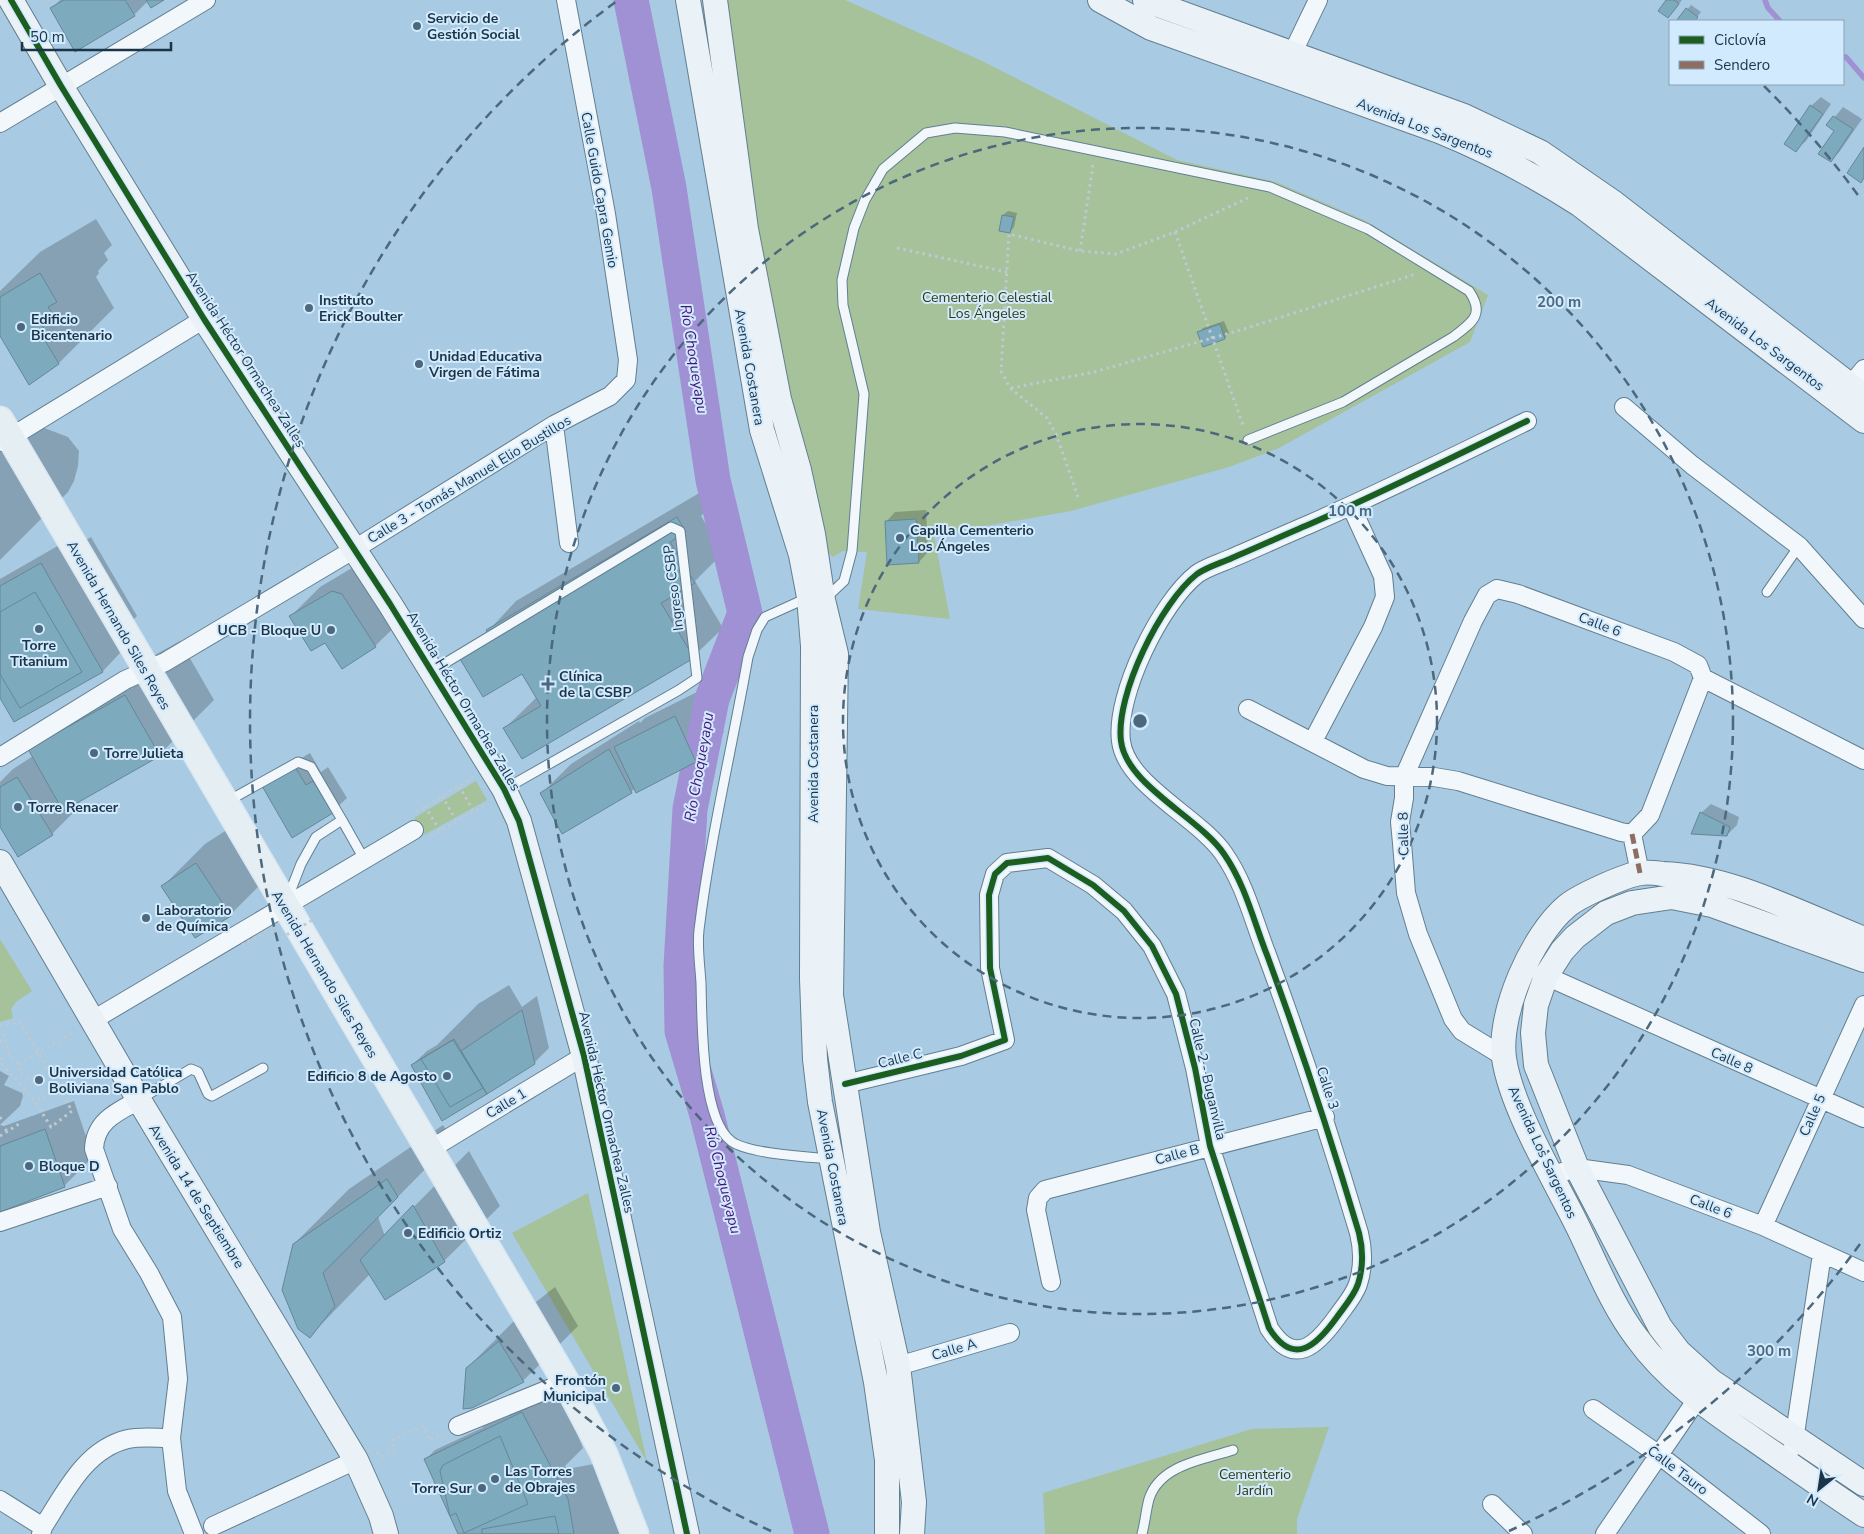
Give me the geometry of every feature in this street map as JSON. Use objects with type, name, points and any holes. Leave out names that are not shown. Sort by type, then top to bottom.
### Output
[{"type":"main road","name":"Avenida Héctor Ormachea Zalles","points":[[10,0],[204,319],[431,671],[496,797],[519,821],[584,1056],[687,1534]]},
{"type":"main road","name":"Avenida Costanera","points":[[688,0],[762,430],[800,554],[836,654],[831,995],[868,1232],[898,1366],[914,1502],[912,1534]]},
{"type":"main road","name":"Avenida Costanera","points":[[715,0],[746,229],[779,399],[799,470],[813,534],[816,598],[813,646],[812,979],[815,1059],[831,1159],[876,1382],[886,1450],[887,1534]]},
{"type":"main road","name":"Avenida Los Sargentos","points":[[1100,0],[1132,8],[1151,28],[1288,64]]},
{"type":"main road","name":"Avenida Los Sargentos","points":[[1145,0],[1482,149],[1530,173],[1855,387],[1864,421]]},
{"type":"main road","name":"Avenida Hernando Siles Reyes","points":[[3,434],[146,671],[566,1382],[604,1454],[635,1534]]},
{"type":"main road","name":"Avenida 14 de Septiembre","points":[[0,862],[138,1100],[356,1460],[381,1516],[386,1534]]},
{"type":"main road","name":"Avenida Los Sargentos","points":[[1864,939],[1721,882],[1680,874],[1640,873],[1600,887],[1567,906],[1540,938],[1520,974],[1507,1017],[1504,1056],[1510,1082],[1552,1175],[1615,1302],[1636,1338],[1661,1367],[1696,1399],[1864,1515]]},
{"type":"main road","name":"Avenida Los Sargentos","points":[[1864,960],[1712,905],[1672,897],[1632,902],[1606,913],[1575,937],[1562,952],[1546,976],[1536,1005],[1533,1033],[1536,1065],[1578,1168],[1660,1328],[1679,1352],[1711,1381],[1864,1484]]},
{"type":"street","points":[[0,123],[206,0]]},
{"type":"street","name":"Calle Guido Capra Gemio","points":[[566,0],[612,253],[628,360],[626,380]]},
{"type":"street","points":[[1288,64],[1318,0]]},
{"type":"street","points":[[3,434],[204,319]]},
{"type":"street","name":"Calle 3 - Tomás Manuel Elio Bustillos","points":[[0,757],[125,680],[165,662],[353,550],[554,426],[610,396],[626,380]]},
{"type":"street","points":[[1624,406],[1692,465],[1799,546],[1864,619]]},
{"type":"street","name":"Calle 3","points":[[1308,1348],[1321,1339],[1357,1287],[1362,1265],[1361,1242],[1325,1117],[1239,880],[1224,852],[1143,780],[1128,760],[1121,742],[1121,712],[1129,688],[1162,614],[1198,573],[1351,506],[1527,421]]},
{"type":"street","points":[[554,426],[569,542]]},
{"type":"street","points":[[1312,741],[1373,627],[1386,597],[1383,576],[1351,506]]},
{"type":"street","name":"Calle 6","points":[[1487,595],[1497,589],[1518,594],[1674,652],[1698,666],[1703,678]]},
{"type":"street","name":"Calle 8","points":[[1487,595],[1464,639],[1404,777],[1404,798],[1400,822],[1406,893],[1418,934],[1453,1019],[1462,1031],[1504,1056]]},
{"type":"street","points":[[1632,834],[1650,815],[1703,678],[1864,760]]},
{"type":"street","points":[[1248,709],[1364,769],[1386,776],[1434,777],[1458,781],[1632,834]]},
{"type":"street","points":[[93,1020],[414,830]]},
{"type":"street","points":[[1632,834],[1640,873]]},
{"type":"street","name":"Calle 2 - Buganvilla","points":[[961,1056],[1004,1040],[990,968],[989,895],[995,874],[1007,863],[1048,858],[1093,884],[1124,911],[1152,946],[1176,994],[1195,1068],[1210,1146],[1269,1328],[1276,1339],[1285,1345],[1295,1348],[1308,1348]]},
{"type":"street","name":"Calle 8","points":[[1546,976],[1864,1118]]},
{"type":"street","name":"Calle 5","points":[[1762,1226],[1864,1005]]},
{"type":"street","name":"Calle 1","points":[[429,1150],[584,1056]]},
{"type":"street","name":"Calle C","points":[[845,1084],[961,1056]]},
{"type":"street","points":[[138,1100],[107,1119],[94,1138],[94,1149],[122,1229],[149,1273],[172,1317],[178,1379],[171,1438],[177,1491],[194,1534]]},
{"type":"street","name":"Calle B","points":[[1051,1282],[1036,1204],[1042,1194],[1050,1188],[1325,1117]]},
{"type":"street","name":"Calle 6","points":[[1552,1175],[1578,1168],[1628,1175],[1762,1226],[1864,1272]]},
{"type":"street","points":[[0,1222],[108,1186]]},
{"type":"street","points":[[1789,1464],[1795,1437],[1822,1254]]},
{"type":"street","name":"Calle A","points":[[898,1366],[1010,1333]]},
{"type":"street","points":[[1605,1534],[1696,1399],[1711,1381]]},
{"type":"street","points":[[458,1426],[566,1382]]},
{"type":"street","name":"Calle Tauro","points":[[1593,1409],[1659,1456],[1761,1534]]},
{"type":"street","points":[[0,1500],[42,1530],[86,1464],[107,1447],[129,1439],[171,1438]]},
{"type":"street","points":[[213,1526],[356,1460]]},
{"type":"street","points":[[1492,1504],[1523,1534]]},
{"type":"lane","points":[[831,1159],[774,1154],[731,1141],[720,1127],[712,1102],[703,1056],[699,932],[748,658],[757,630],[765,617],[816,598],[844,580],[852,551],[864,394],[843,305],[842,280],[854,228],[865,200],[883,169],[926,132],[955,128],[1005,132],[1270,187],[1368,229],[1469,290],[1476,302],[1477,312],[1469,325],[1453,337],[1343,402],[1248,440]]},
{"type":"lane","name":"Ingreso CSBP","points":[[431,671],[671,528],[680,530],[697,678],[496,797]]},
{"type":"lane","points":[[1767,592],[1799,546]]},
{"type":"lane","points":[[224,803],[298,762],[311,767],[364,859]]},
{"type":"lane","points":[[284,907],[301,864],[316,837],[342,820]]},
{"type":"lane","points":[[138,1100],[191,1069],[198,1072],[208,1094],[212,1096],[264,1068]]},
{"type":"lane","points":[[1142,1534],[1149,1498],[1160,1480],[1174,1469],[1232,1450]]},
{"type":"path","points":[[1080,251],[1095,151]]},
{"type":"path","points":[[1078,497],[1056,434],[1047,418],[1010,388],[1001,371],[1009,234],[1080,251],[1116,254],[1176,232],[1270,187]]},
{"type":"path","points":[[1176,232],[1248,440]]},
{"type":"path","points":[[897,248],[1007,272]]},
{"type":"path","points":[[1010,388],[1094,372],[1212,338],[1432,269]]},
{"type":"path","points":[[473,777],[424,808],[439,832],[496,797]]},
{"type":"path","points":[[459,786],[474,812]]},
{"type":"path","points":[[442,796],[457,822]]},
{"type":"path","points":[[242,946],[267,931],[274,932],[281,938],[316,918]]},
{"type":"path","points":[[19,1064],[93,1020]]},
{"type":"path","points":[[0,1025],[20,1022],[72,1111],[51,1127],[34,1100],[2,1066],[0,1054]]},
{"type":"path","points":[[0,1042],[4,1035],[10,1054],[19,1064],[20,1073],[39,1087],[44,1098],[34,1100]]},
{"type":"path","points":[[0,1118],[7,1132]]},
{"type":"path","points":[[0,1136],[22,1122]]},
{"type":"path","points":[[356,1460],[372,1447],[382,1456],[395,1450],[391,1441],[423,1426],[429,1440],[444,1434],[440,1422],[452,1417],[458,1426]]},
{"type":"green space","name":"Cementerio Celestial Los Ángeles","points":[[725,0],[845,0],[980,60],[1177,160],[1276,182],[1364,220],[1488,295],[1470,342],[1279,448],[1229,467],[1071,511],[934,535],[950,619],[858,609],[867,552],[843,551],[833,557],[824,548],[777,373]]},
{"type":"green space","points":[[476,781],[487,800],[424,835],[414,818]]},
{"type":"green space","points":[[0,939],[32,991],[16,1002],[11,1009],[13,1018],[0,1022]]},
{"type":"green space","name":"Frontón Municipal","points":[[588,1193],[647,1462],[512,1233]]},
{"type":"green space","name":"Cementerio Jardín","points":[[1329,1427],[1297,1519],[1297,1534],[1045,1534],[1043,1493],[1252,1429]]},
{"type":"building","points":[[64,0],[125,0],[135,16],[75,52],[50,8]]},
{"type":"building","points":[[146,0],[164,0],[151,8]]},
{"type":"building","points":[[1666,0],[1674,0],[1679,4],[1668,18],[1658,11]]},
{"type":"building","points":[[1686,8],[1698,17],[1696,20],[1677,20]]},
{"type":"building","points":[[1810,105],[1823,114],[1796,152],[1784,144]]},
{"type":"building","points":[[1833,116],[1853,129],[1831,162],[1818,154],[1834,131],[1826,125]]},
{"type":"building","points":[[1864,147],[1864,178],[1861,183],[1847,173]]},
{"type":"building","points":[[1002,215],[1014,217],[1010,233],[999,231]]},
{"type":"building","name":"Edificio Bicentenario","points":[[40,273],[57,302],[48,307],[54,316],[41,324],[45,330],[40,332],[59,364],[29,385],[0,336],[0,297]]},
{"type":"building","points":[[1220,324],[1225,339],[1203,347],[1197,332]]},
{"type":"building","points":[[677,517],[686,532],[670,542],[695,583],[661,603],[694,658],[522,759],[503,728],[541,706],[522,674],[483,697],[460,659],[492,640],[486,630]]},
{"type":"building","points":[[916,519],[919,563],[887,565],[885,521]]},
{"type":"building","name":"Torre Titanium","points":[[41,563],[103,672],[14,722],[0,698],[0,586]]},
{"type":"building","name":"UCB - Bloque U","points":[[332,591],[342,594],[376,647],[342,669],[325,643],[311,651],[289,616]]},
{"type":"building","name":"Torre Titanium","points":[[35,592],[82,672],[20,708],[0,674],[0,612]]},
{"type":"building","name":"Torre Julieta","points":[[125,695],[160,756],[63,811],[28,749]]},
{"type":"building","points":[[675,716],[696,762],[636,793],[614,747]]},
{"type":"building","points":[[609,749],[632,793],[562,834],[540,793]]},
{"type":"building","points":[[295,767],[306,785],[313,781],[333,813],[292,838],[262,786]]},
{"type":"building","name":"Torre Renacer","points":[[17,777],[53,835],[18,857],[0,827],[0,787]]},
{"type":"building","points":[[1700,812],[1730,827],[1727,836],[1691,834]]},
{"type":"building","points":[[196,863],[231,916],[195,938],[161,886]]},
{"type":"building","points":[[522,1010],[535,1064],[487,1094],[461,1051]]},
{"type":"building","name":"Edificio 8 de Agosto","points":[[454,1039],[487,1094],[442,1121],[411,1065]]},
{"type":"building","name":"Edificio 8 de Agosto","points":[[453,1040],[483,1088],[450,1107],[421,1059]]},
{"type":"building","name":"Bloque D","points":[[45,1129],[65,1187],[0,1212],[0,1146]]},
{"type":"building","points":[[387,1179],[398,1197],[323,1273],[335,1306],[310,1338],[298,1329],[282,1290],[293,1244]]},
{"type":"building","name":"Edificio Ortiz","points":[[413,1205],[445,1262],[385,1300],[360,1260]]},
{"type":"building","points":[[499,1341],[524,1382],[472,1408],[463,1409],[466,1368]]},
{"type":"building","name":"Las Torres de Obrajes","points":[[522,1412],[568,1499],[574,1534],[458,1534],[424,1459]]},
{"type":"building","name":"Torre Sur","points":[[500,1436],[528,1504],[464,1533],[456,1513],[450,1516],[440,1471],[443,1465]]},
{"type":"building","points":[[555,1516],[559,1534],[482,1534],[482,1529]]},
{"type":"waterway","name":"Río Choqueyapu","points":[[631,0],[669,188],[713,480],[745,613],[712,699],[690,809],[681,966],[682,1031],[707,1115],[812,1534]]},
{"type":"waterway","points":[[1765,0],[1768,8],[1779,20]]},
{"type":"waterway","points":[[1844,57],[1864,78]]},
{"type":"marked path","points":[[1632,834],[1640,873]]},
{"type":"cycle path","points":[[11,0],[61,86],[204,319],[390,604],[504,789],[519,821],[584,1056],[687,1534]]},
{"type":"cycle path","points":[[845,1084],[961,1056],[1005,1040],[990,968],[989,895],[995,874],[1007,863],[1048,858],[1093,885],[1124,911],[1152,946],[1176,994],[1195,1068],[1210,1146],[1269,1328],[1278,1340],[1287,1347],[1296,1349],[1305,1348],[1321,1336],[1351,1297],[1360,1278],[1362,1258],[1359,1233],[1292,1024],[1238,878],[1224,854],[1213,841],[1149,787],[1126,757],[1121,741],[1121,722],[1125,699],[1143,651],[1156,627],[1169,605],[1183,587],[1197,574],[1419,474],[1527,421]]},
{"type":"place","name":"Servicio de Gestión Social","points":[[417,26]]},
{"type":"place","name":"Instituto Erick Boulter","points":[[309,308]]},
{"type":"place","name":"Edificio Bicentenario","points":[[21,327]]},
{"type":"place","name":"Unidad Educativa Virgen de Fátima","points":[[419,364]]},
{"type":"place","name":"Capilla Cementerio Los Ángeles","points":[[900,538]]},
{"type":"place","name":"Torre Titanium","points":[[39,629]]},
{"type":"place","name":"UCB - Bloque U","points":[[331,630]]},
{"type":"place","name":"Clínica de la CSBP","points":[[548,684]]},
{"type":"place","name":"Torre Julieta","points":[[94,753]]},
{"type":"place","name":"Torre Renacer","points":[[18,807]]},
{"type":"place","name":"Laboratorio de Química","points":[[146,918]]},
{"type":"place","name":"Edificio 8 de Agosto","points":[[447,1076]]},
{"type":"place","name":"Universidad Católica Boliviana San Pablo","points":[[39,1080]]},
{"type":"place","name":"Bloque D","points":[[29,1166]]},
{"type":"place","name":"Edificio Ortiz","points":[[408,1233]]},
{"type":"place","name":"Frontón Municipal","points":[[616,1388]]},
{"type":"place","name":"Las Torres de Obrajes","points":[[495,1479]]},
{"type":"place","name":"Torre Sur","points":[[482,1488]]}]
